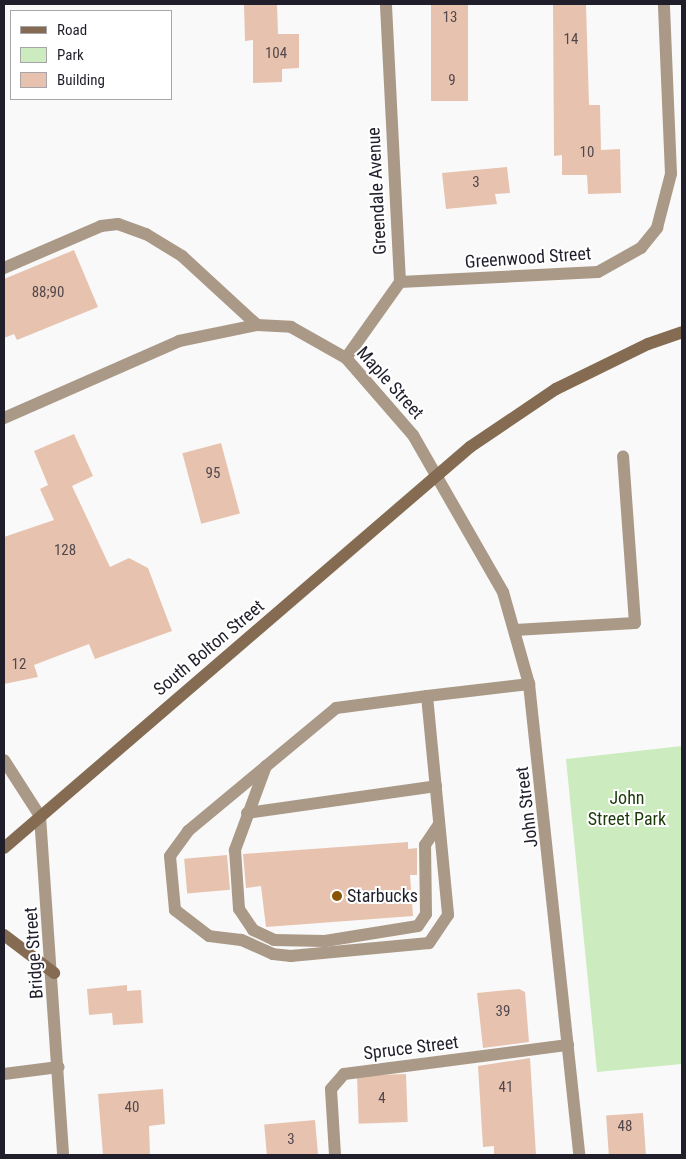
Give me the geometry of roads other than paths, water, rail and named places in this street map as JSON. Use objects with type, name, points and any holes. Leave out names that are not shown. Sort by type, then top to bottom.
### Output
[{"type":"main road","points":[[437,475],[556,389],[648,344],[682,332]]},
{"type":"main road","name":"South Bolton Street","points":[[4,848],[437,475]]},
{"type":"main road","points":[[4,935],[54,973]]},
{"type":"street","name":"Greendale Avenue","points":[[386,4],[400,282]]},
{"type":"street","name":"Greenwood Street","points":[[400,282],[598,272],[641,248],[657,228],[671,174],[664,4]]},
{"type":"street","points":[[4,268],[101,226],[118,224],[182,256],[257,325]]},
{"type":"street","points":[[346,358],[400,282]]},
{"type":"street","name":"Maple Street","points":[[4,418],[179,341],[257,325],[291,327],[346,358],[414,435],[437,475]]},
{"type":"street","points":[[515,630],[635,623],[623,456]]},
{"type":"street","name":"John Street","points":[[437,475],[503,592],[529,684],[579,1155]]},
{"type":"street","points":[[428,696],[448,915],[429,942],[291,956],[241,940],[209,936],[175,910],[170,856],[214,805],[336,708],[428,696],[529,684]]},
{"type":"street","name":"Bridge Street","points":[[4,760],[40,816],[54,973],[63,1155]]},
{"type":"street","points":[[267,763],[247,812],[235,850],[239,909],[253,930],[274,940],[325,941],[418,926],[426,914],[425,844],[439,824]]},
{"type":"street","points":[[247,812],[436,786]]},
{"type":"street","name":"Spruce Street","points":[[335,1155],[331,1089],[344,1074],[568,1045]]},
{"type":"street","points":[[4,1074],[59,1066]]},
{"type":"place","name":"Starbucks","points":[[337,896]]},
{"type":"park label","name":"John Street Park","points":[[627,810]]}]
